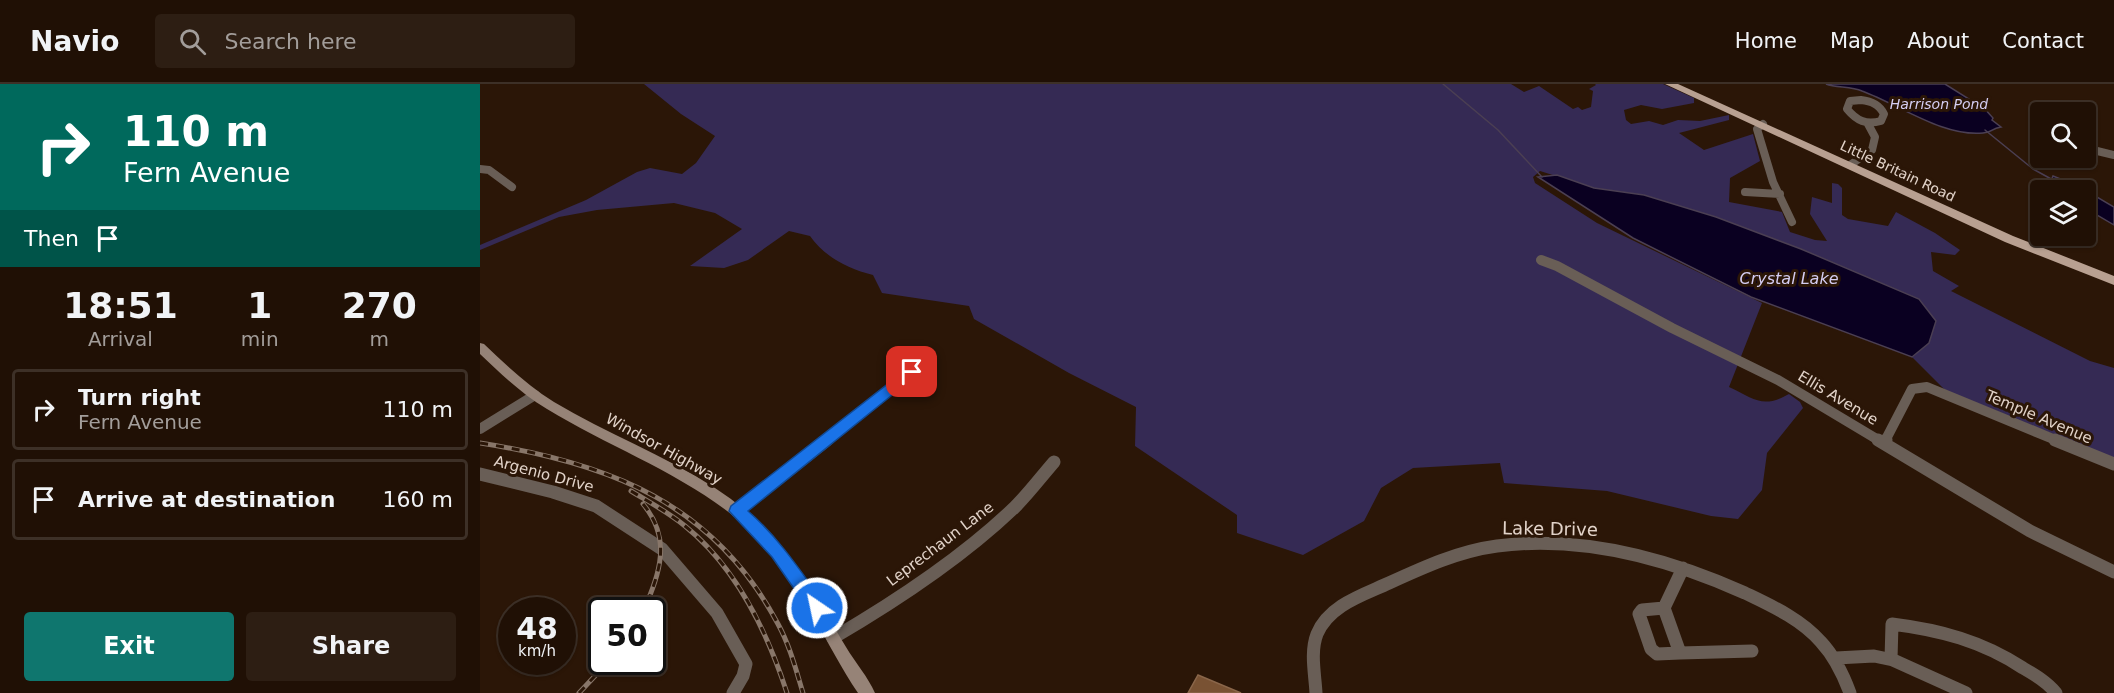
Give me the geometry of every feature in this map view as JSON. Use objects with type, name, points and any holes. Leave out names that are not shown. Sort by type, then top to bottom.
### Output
[{"type":"main road","name":"Little Britain Road","points":[[1670,84],[1763,124],[2009,239],[2114,281]]},
{"type":"main road","name":"Windsor Highway","points":[[480,347],[550,405],[714,495],[758,529],[810,595],[867,693]]},
{"type":"street","points":[[1850,165],[1872,150],[1875,137],[1868,124],[1849,112],[1847,109],[1850,101],[1869,101],[1880,107],[1884,114],[1883,118],[1876,123],[1868,124]]},
{"type":"street","points":[[1763,124],[1757,129],[1758,137],[1792,222]]},
{"type":"street","points":[[2096,151],[2114,155]]},
{"type":"street","points":[[480,170],[489,170],[512,187]]},
{"type":"street","points":[[1745,192],[1780,194]]},
{"type":"street","name":"Ellis Avenue","points":[[1541,260],[1778,380],[2030,531],[2114,572]]},
{"type":"street","points":[[737,511],[912,372]]},
{"type":"street","name":"Temple Avenue","points":[[1884,443],[1912,389],[1927,387],[2114,464]]},
{"type":"street","points":[[480,429],[536,395]]},
{"type":"street","name":"Leprechaun Lane","points":[[833,638],[879,610],[983,535],[1016,506],[1054,462]]},
{"type":"street","name":"Argenio Drive","points":[[480,474],[554,492],[596,506],[662,549],[717,613],[746,664],[743,676],[732,693]]},
{"type":"street","name":"Lake Drive","points":[[1316,693],[1314,650],[1317,635],[1328,616],[1354,599],[1443,558],[1501,545],[1583,544],[1619,550],[1683,568],[1787,614],[1823,642],[1836,658],[1850,693]]},
{"type":"street","points":[[1680,653],[1664,608],[1683,568]]},
{"type":"street","points":[[1664,608],[1642,610],[1640,614],[1651,649],[1657,654],[1752,651]]},
{"type":"street","points":[[1891,659],[1892,624],[1907,626],[1970,640],[1988,647],[2048,684],[2056,693]]},
{"type":"street","points":[[1836,658],[1874,656],[1891,659],[1946,688],[1966,693]]},
{"type":"shaded area","points":[[644,84],[1511,84],[1524,92],[1539,86],[1573,109],[1578,107],[1582,110],[1591,107],[1593,91],[1589,89],[1595,84],[1663,84],[1694,98],[1694,103],[1662,109],[1641,105],[1624,110],[1626,120],[1631,124],[1649,121],[1663,125],[1678,120],[1700,121],[1729,115],[1729,120],[1679,133],[1704,150],[1753,134],[1760,161],[1730,178],[1729,202],[1782,212],[1790,232],[1815,240],[1827,241],[1810,214],[1812,197],[1832,203],[1832,183],[1838,184],[1842,188],[1842,215],[1848,219],[1888,226],[1896,212],[1935,233],[1960,250],[1955,255],[1931,252],[1933,271],[1959,286],[1951,291],[2090,361],[2114,368],[2114,459],[1945,390],[1912,357],[1929,343],[1919,299],[1801,249],[1716,217],[1644,195],[1594,188],[1540,171],[1533,177],[1535,183],[1597,223],[1762,303],[1729,387],[1765,402],[1789,394],[1800,402],[1803,408],[1767,453],[1762,490],[1738,519],[1711,516],[1607,491],[1504,483],[1500,463],[1413,468],[1381,488],[1364,521],[1303,555],[1237,533],[1237,515],[1135,446],[1136,407],[1069,373],[974,319],[969,306],[882,293],[873,275],[838,261],[810,236],[789,231],[748,260],[724,268],[690,266],[742,229],[715,213],[674,203],[597,210],[559,217],[480,250],[480,245],[586,200],[637,172],[650,168],[682,174],[696,163],[715,136],[681,114]]},
{"type":"water","name":"Harrison Pond","points":[[1826,84],[1945,84],[1977,106],[1984,108],[1993,118],[1992,120],[2001,127],[1983,133],[1953,130],[1922,119],[1858,89]]},
{"type":"water","name":"Crystal Lake","points":[[1557,175],[1594,188],[1644,195],[1716,217],[1801,249],[1919,299],[1936,321],[1929,343],[1912,357],[1751,297],[1633,238],[1538,177]]},
{"type":"water","points":[[2053,176],[2063,180],[2051,180]]},
{"type":"water","points":[[2096,196],[2114,207],[2114,225],[2096,214]]},
{"type":"building","points":[[1198,675],[1241,693],[1188,693]]},
{"type":"waterway","points":[[1443,84],[1498,130],[1542,177]]},
{"type":"waterway","points":[[1985,130],[2033,169],[2053,180]]},
{"type":"railway","points":[[480,443],[572,463],[614,477],[653,496],[690,519],[723,547],[752,582],[782,632],[803,693]]},
{"type":"railway","points":[[631,491],[685,526],[720,561],[735,581],[760,624],[787,693]]},
{"type":"railway","points":[[643,504],[658,530],[660,543],[658,569],[649,597]]},
{"type":"railway","points":[[579,693],[596,675]]},
{"type":"route","points":[[817,608],[810,595],[778,553],[758,529],[737,511],[912,372]]}]
